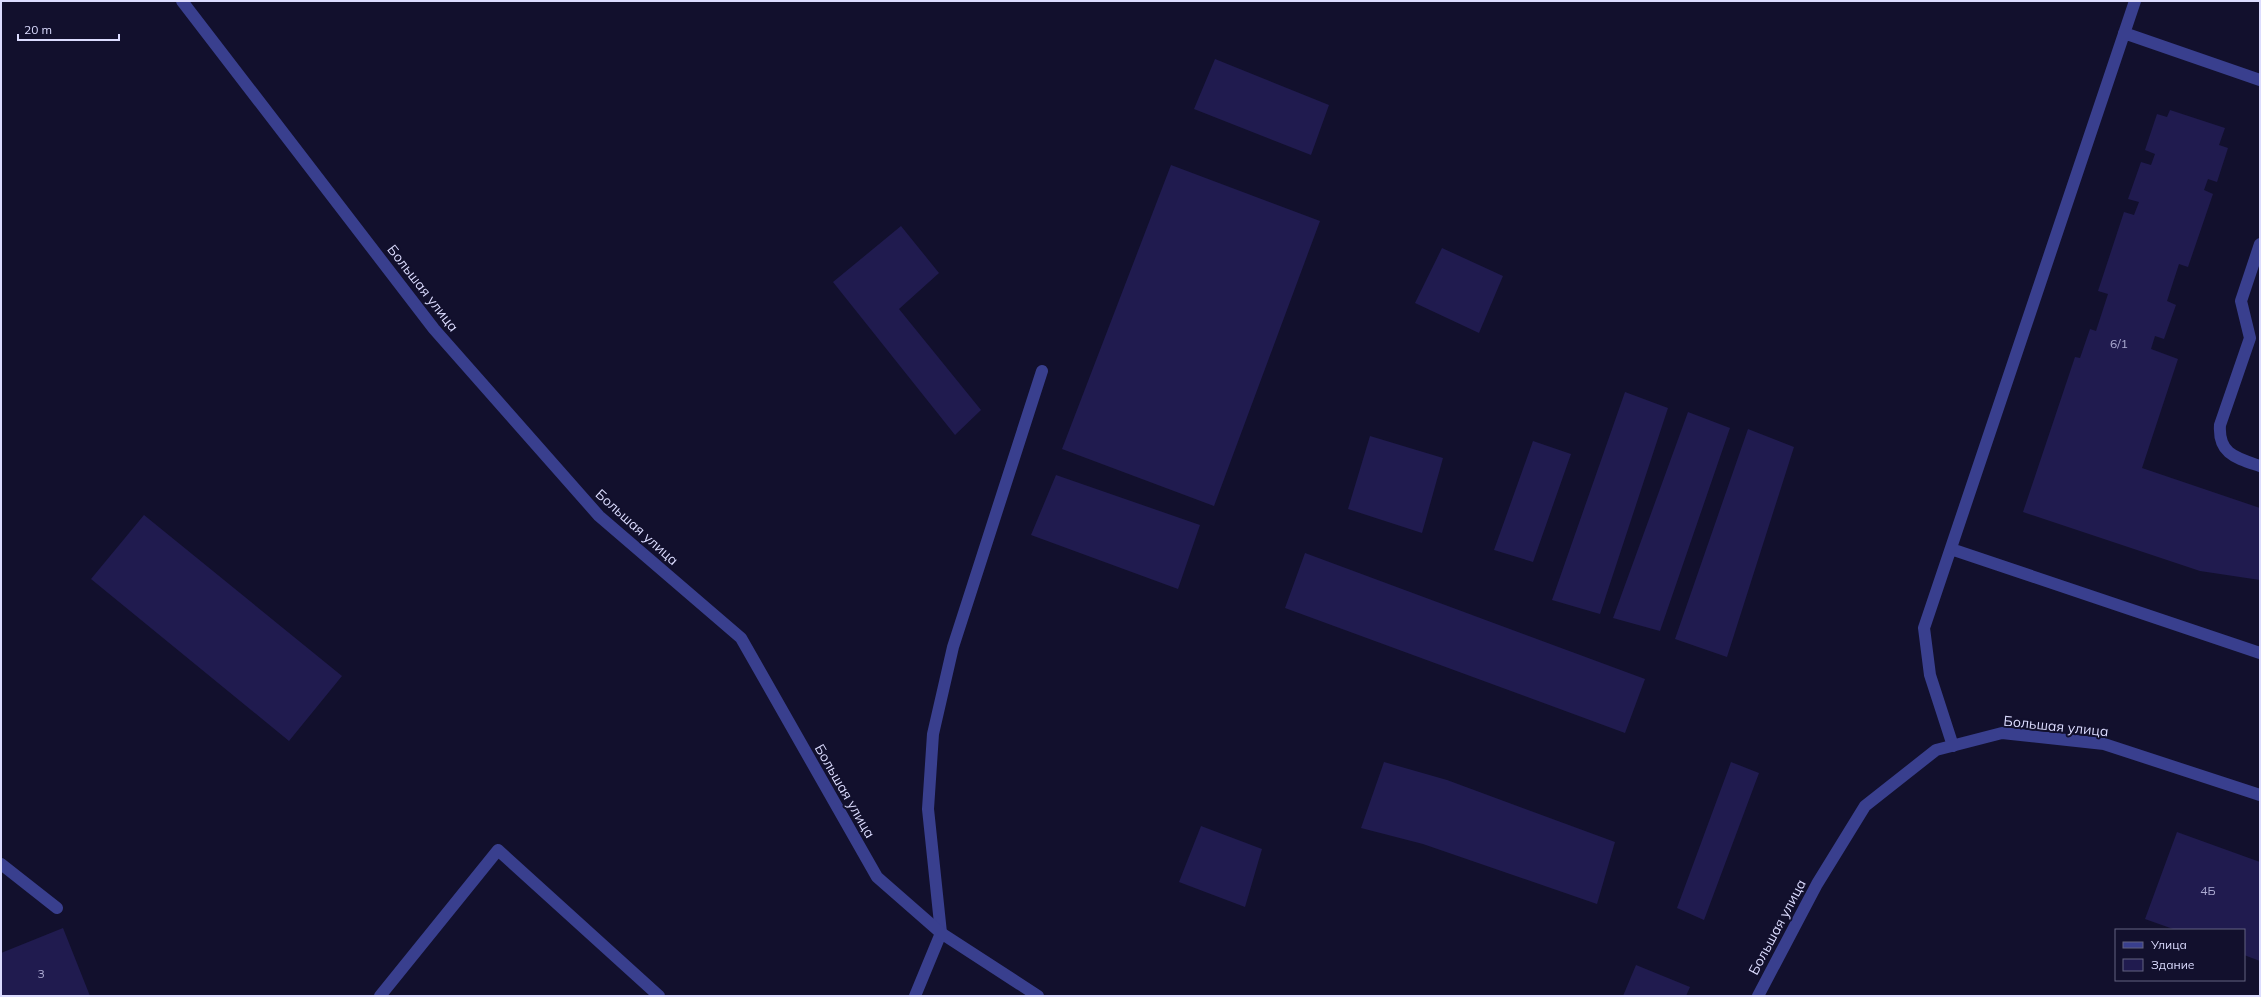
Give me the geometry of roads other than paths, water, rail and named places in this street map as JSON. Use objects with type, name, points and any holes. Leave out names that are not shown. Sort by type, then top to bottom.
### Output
[{"type":"street","name":"Большая улица","points":[[182,1],[434,329],[599,516],[741,638],[877,878],[941,933],[1038,996]]},
{"type":"street","points":[[1953,746],[1930,675],[1924,628],[2134,1]]},
{"type":"street","points":[[2124,33],[2260,80]]},
{"type":"street","points":[[2260,244],[2241,301],[2250,338],[2220,424],[2219,439],[2226,451],[2243,460],[2260,466]]},
{"type":"street","points":[[915,996],[941,933],[928,809],[933,734],[954,648],[1042,371]]},
{"type":"street","points":[[1951,549],[2260,654]]},
{"type":"street","name":"Большая улица","points":[[1758,996],[1817,884],[1865,806],[1936,750],[2002,733],[2104,744],[2260,795]]},
{"type":"street","points":[[380,996],[498,850],[660,996]]},
{"type":"street","points":[[1,864],[57,908]]}]
